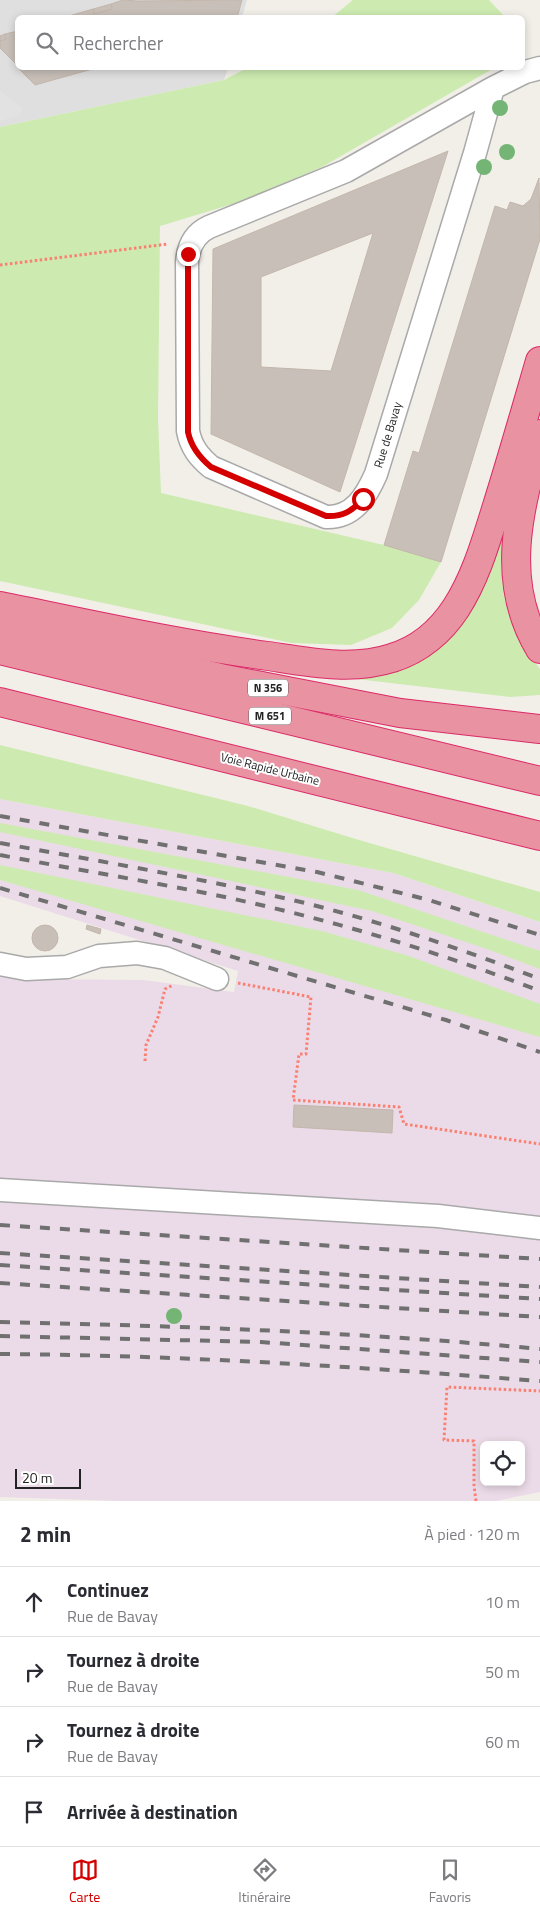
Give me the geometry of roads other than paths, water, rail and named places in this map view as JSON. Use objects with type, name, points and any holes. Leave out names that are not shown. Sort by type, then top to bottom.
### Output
[{"type":"highway","points":[[0,606],[221,650],[293,660],[343,665],[391,659],[404,654],[431,637],[443,625],[456,608],[470,581],[488,532],[540,361]]},
{"type":"highway","points":[[540,434],[525,489],[516,542],[519,592],[528,625],[540,649]]},
{"type":"highway","name":"N 356","points":[[0,630],[138,658],[235,681],[373,708],[447,720],[540,729]]},
{"type":"highway","name":"M 651","points":[[0,650],[540,781]]},
{"type":"highway","name":"Voie Rapide Urbaine","points":[[0,702],[540,836]]},
{"type":"street","points":[[493,88],[525,72],[540,68]]},
{"type":"street","name":"Rue de Bavay","points":[[493,88],[376,474],[363,499],[345,514],[336,517],[326,516],[211,467],[201,459],[193,448],[188,432],[188,254],[193,241],[202,230],[351,168],[493,88]]},
{"type":"street","points":[[0,964],[26,969],[67,967],[99,956],[137,953],[165,958],[217,979]]},
{"type":"street","points":[[0,1190],[438,1216],[540,1228]]},
{"type":"railway","points":[[0,816],[317,872],[429,900],[540,935]]},
{"type":"railway","points":[[0,843],[194,879],[309,904],[426,938],[540,979]]},
{"type":"railway","points":[[0,855],[193,891],[301,915],[422,949],[540,991]]},
{"type":"railway","points":[[0,888],[446,1020],[540,1052]]},
{"type":"railway","points":[[0,1225],[540,1259]]},
{"type":"railway","points":[[0,1253],[540,1287]]},
{"type":"railway","points":[[0,1265],[540,1299]]},
{"type":"railway","points":[[0,1283],[540,1317]]},
{"type":"railway","points":[[0,1322],[270,1331],[405,1338],[540,1349]]},
{"type":"railway","points":[[0,1336],[261,1342],[540,1362]]},
{"type":"railway","points":[[0,1354],[270,1363],[540,1381]]}]
